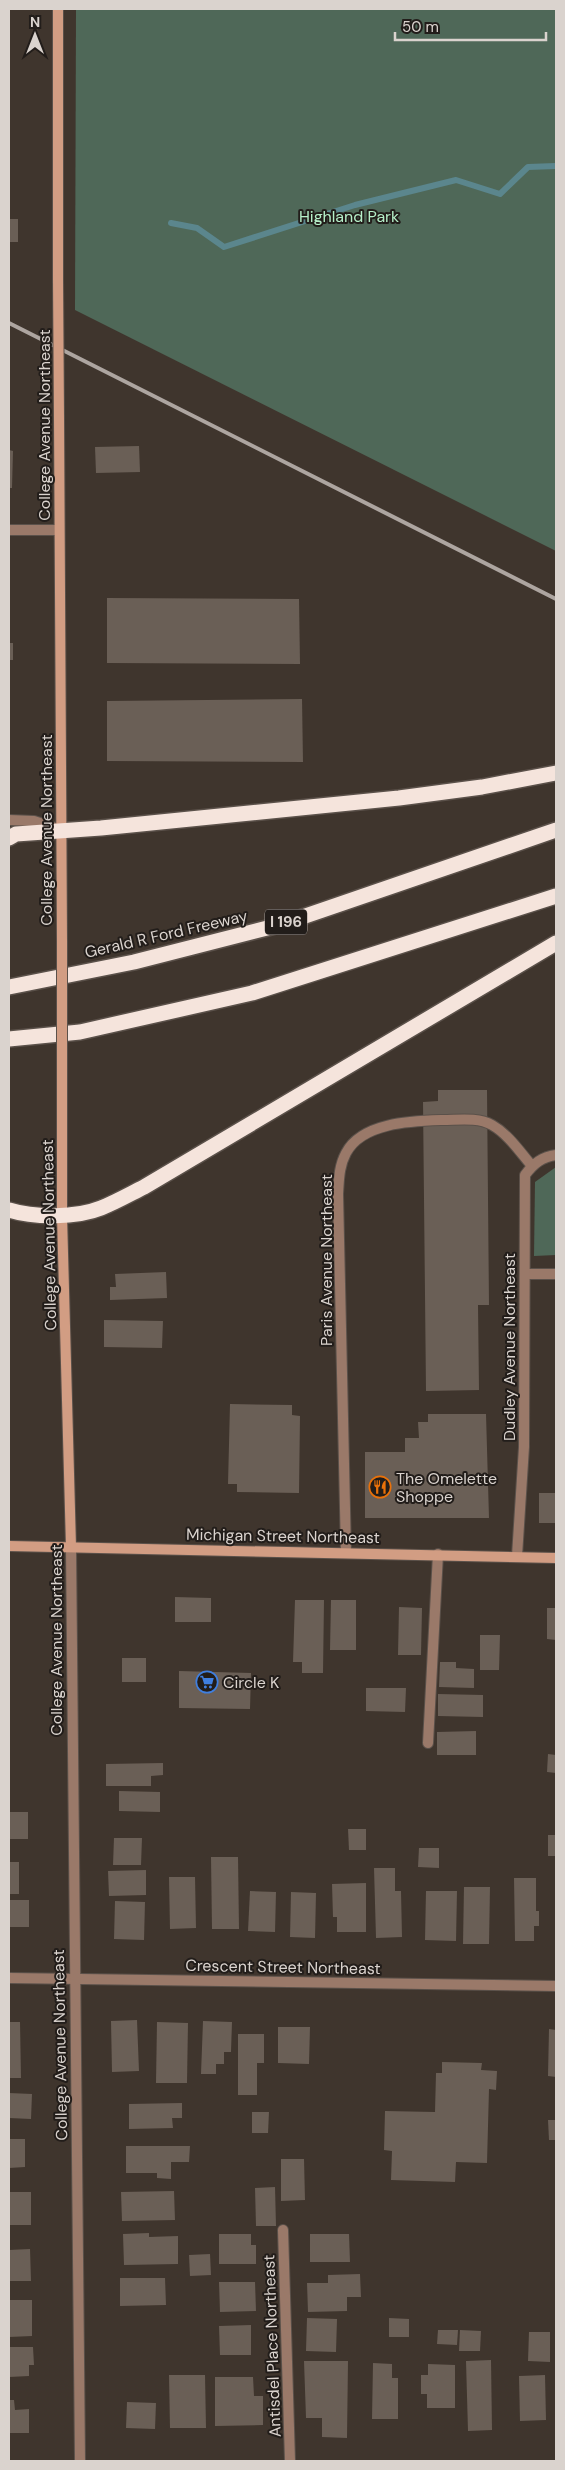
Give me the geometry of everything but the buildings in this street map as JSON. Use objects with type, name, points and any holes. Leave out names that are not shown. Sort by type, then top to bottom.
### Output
[{"type":"highway","points":[[9,838],[16,834],[101,828],[399,798],[482,787],[556,773]]},
{"type":"highway","name":"Gerald R Ford Freeway","points":[[9,987],[134,962],[279,925],[556,830]]},
{"type":"highway","points":[[9,1039],[80,1032],[252,993],[556,896]]},
{"type":"highway","points":[[9,1210],[23,1214],[62,1216],[100,1209],[144,1187],[556,943]]},
{"type":"main road","name":"College Avenue Northeast","points":[[58,9],[62,1216],[71,1546]]},
{"type":"main road","name":"Michigan Street Northeast","points":[[9,1546],[556,1558]]},
{"type":"street","points":[[9,530],[60,530]]},
{"type":"street","points":[[9,820],[34,821],[62,830]]},
{"type":"street","name":"Paris Avenue Northeast","points":[[346,1553],[338,1194],[340,1169],[346,1151],[360,1137],[380,1128],[399,1123],[409,1121],[476,1120],[492,1125],[504,1135],[532,1166]]},
{"type":"street","points":[[532,1166],[542,1158],[555,1155]]},
{"type":"street","name":"Dudley Avenue Northeast","points":[[517,1556],[524,1446],[525,1175],[532,1166]]},
{"type":"street","points":[[524,1274],[556,1274]]},
{"type":"street","name":"College Avenue Northeast","points":[[71,1546],[80,2461]]},
{"type":"street","points":[[428,1743],[438,1554]]},
{"type":"street","name":"Crescent Street Northeast","points":[[9,1978],[556,1986]]},
{"type":"street","name":"Antisdel Place Northeast","points":[[284,2230],[290,2461]]},
{"type":"green space","name":"Highland Park","points":[[76,9],[556,9],[556,551],[75,310]]},
{"type":"green space","points":[[556,1167],[556,1255],[534,1256],[535,1182]]},
{"type":"waterway","points":[[171,223],[197,228],[224,247],[355,205],[456,180],[500,194],[528,167],[556,166]]},
{"type":"railway","points":[[9,323],[556,599]]},
{"type":"place","name":"The Omelette Shoppe","points":[[380,1487]]},
{"type":"place","name":"Circle K","points":[[207,1682]]}]
